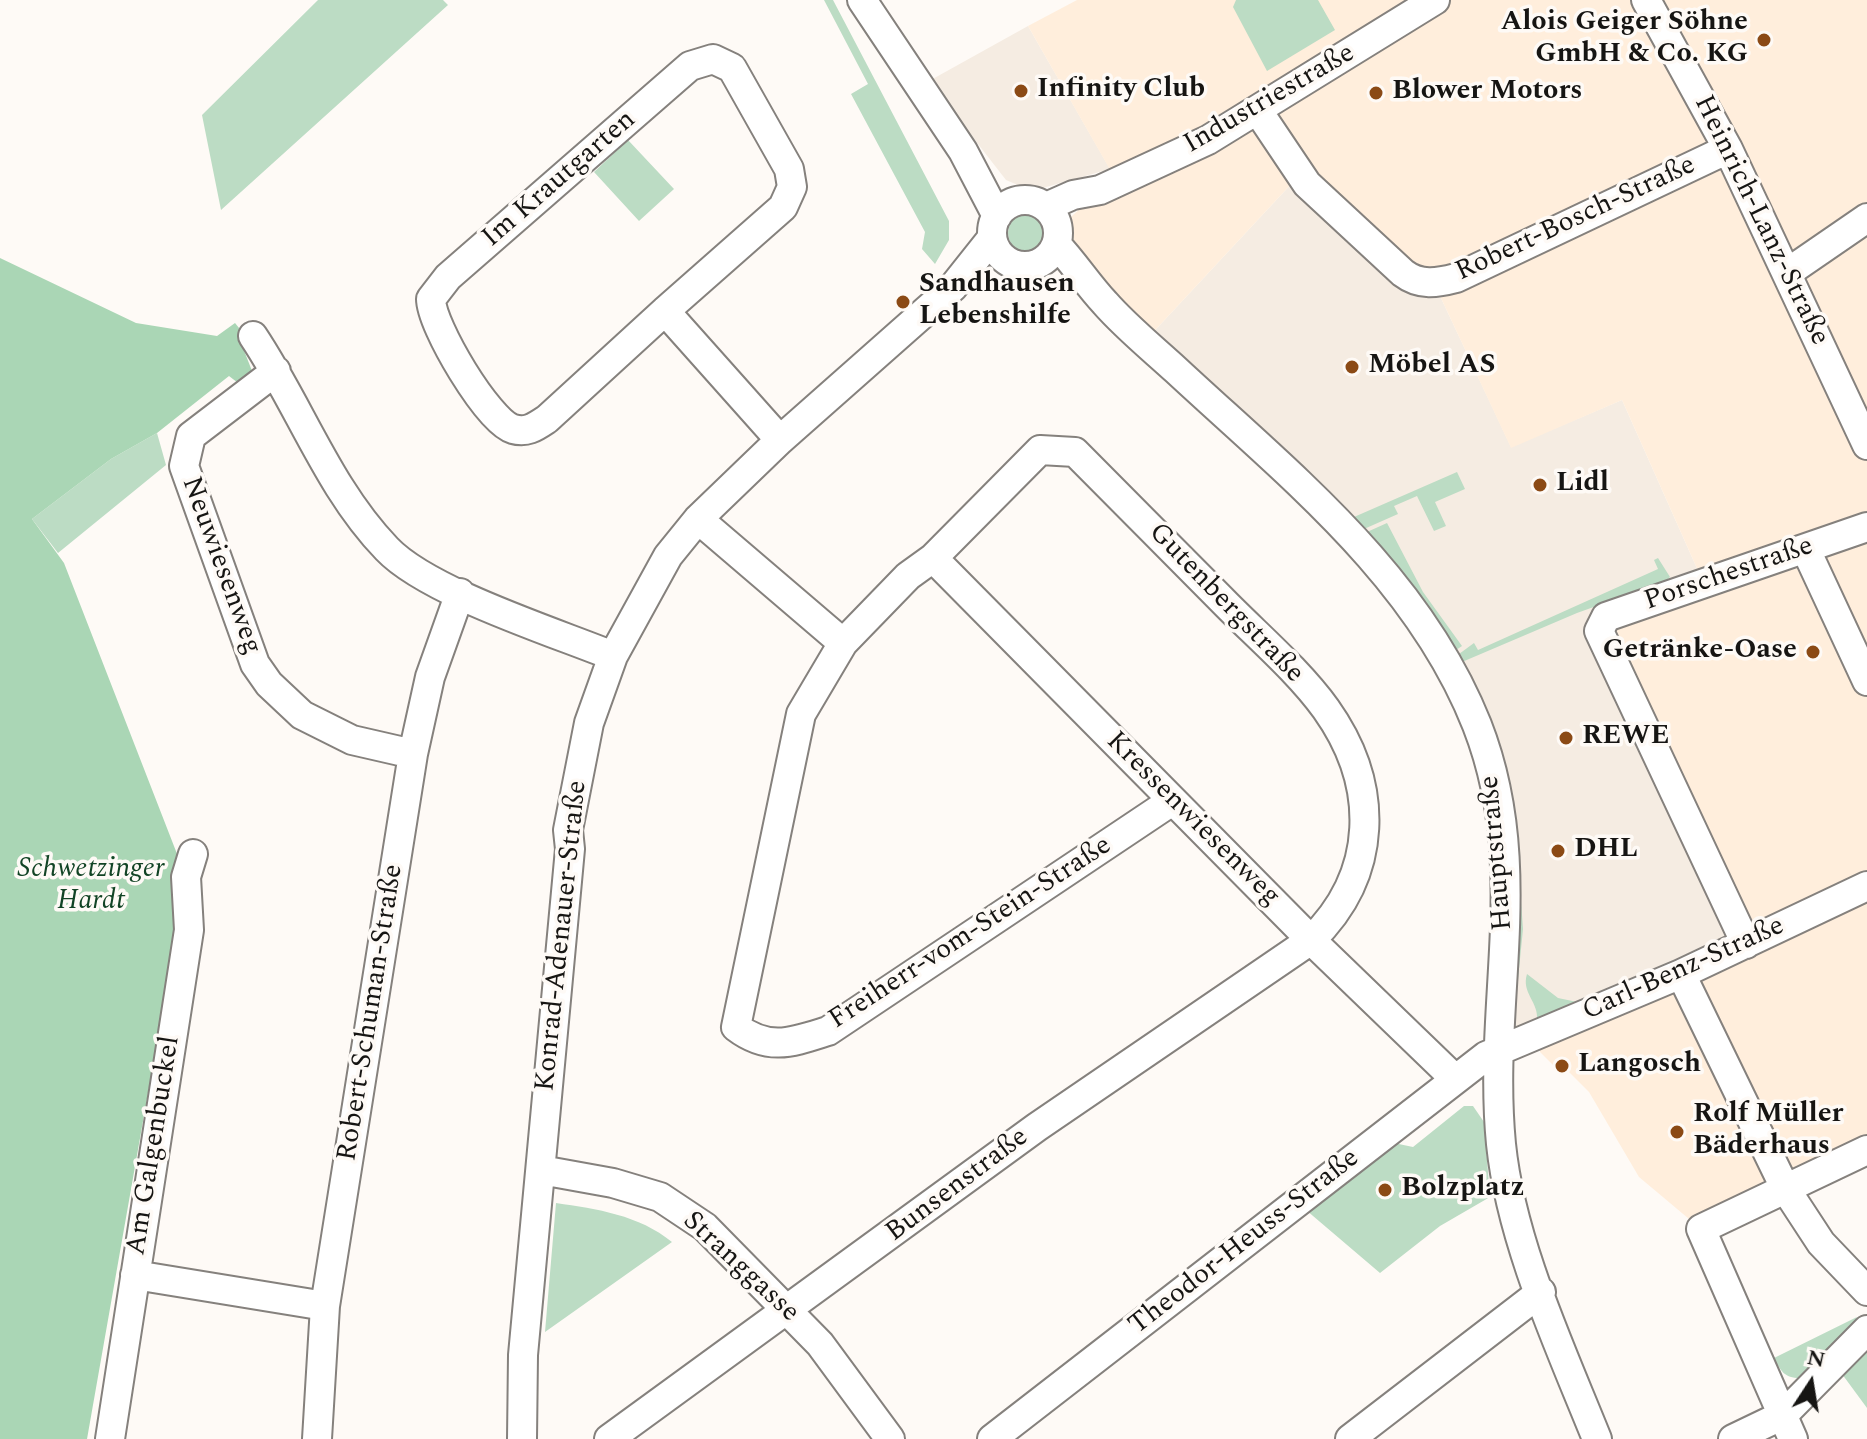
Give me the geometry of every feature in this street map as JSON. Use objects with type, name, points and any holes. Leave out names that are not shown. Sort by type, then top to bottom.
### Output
[{"type":"street","points":[[862,0],[963,151],[1003,229],[1027,266],[1050,236],[1003,229]]},
{"type":"street","name":"Industriestraße","points":[[1050,236],[1073,195],[1100,190],[1208,140],[1435,0]]},
{"type":"street","name":"Heinrich-Lanz-Straße","points":[[1646,0],[1728,149],[1867,445]]},
{"type":"street","name":"Im Krautgarten","points":[[713,59],[732,68],[789,169],[792,187],[783,207],[665,311],[547,419],[530,430],[516,430],[495,417],[438,328],[431,299],[434,290],[448,277],[690,66],[713,59]]},
{"type":"street","name":"Robert-Bosch-Straße","points":[[1258,111],[1307,184],[1401,272],[1412,280],[1429,283],[1456,278],[1728,149]]},
{"type":"street","points":[[1787,273],[1867,218]]},
{"type":"street","name":"Konrad-Adenauer-Straße","points":[[522,1439],[523,1355],[570,849],[568,830],[589,723],[613,656],[668,556],[698,519],[780,440],[953,287],[1003,229]]},
{"type":"street","name":"Hauptstraße","points":[[1050,236],[1105,303],[1356,538],[1407,599],[1457,682],[1488,756],[1500,811],[1508,932],[1498,1095],[1506,1180],[1541,1292],[1597,1439]]},
{"type":"street","points":[[665,311],[780,440]]},
{"type":"street","points":[[253,336],[353,509],[389,551],[423,576],[613,656]]},
{"type":"street","name":"Neuwiesenweg","points":[[276,371],[191,436],[186,445],[184,466],[219,572],[255,664],[284,699],[302,715],[352,740],[413,754]]},
{"type":"street","name":"Gutenbergstraße","points":[[933,558],[1040,450],[1075,452],[1323,705],[1345,741],[1360,783],[1365,836],[1346,897],[1335,917],[1311,940]]},
{"type":"street","points":[[698,519],[843,643]]},
{"type":"street","name":"Porschestraße","points":[[1746,944],[1599,631],[1606,617],[1867,527]]},
{"type":"street","points":[[1806,550],[1867,681]]},
{"type":"street","name":"Freiherr-vom-Stein-Straße","points":[[933,558],[908,576],[843,643],[801,714],[736,1027],[746,1034],[781,1045],[828,1031],[1172,801]]},
{"type":"street","name":"Kressenwiesenweg","points":[[933,558],[1311,940],[1454,1078]]},
{"type":"street","name":"Robert-Schuman-Straße","points":[[317,1439],[325,1306],[413,754],[430,677],[460,593]]},
{"type":"street","name":"Am Galgenbuckel","points":[[110,1439],[189,930],[186,877],[193,854]]},
{"type":"street","name":"Carl-Benz-Straße","points":[[1499,1049],[1681,974],[1867,886]]},
{"type":"street","name":"Bunsenstraße","points":[[609,1439],[789,1311],[1037,1127],[1311,940]]},
{"type":"street","points":[[1681,974],[1785,1188],[1821,1243],[1867,1291]]},
{"type":"street","name":"Theodor-Heuss-Straße","points":[[992,1439],[1454,1078],[1499,1049]]},
{"type":"street","points":[[1788,1427],[1701,1229],[1867,1150]]},
{"type":"street","name":"Stranggasse","points":[[541,1170],[613,1183],[660,1197],[705,1227],[820,1344],[890,1439]]},
{"type":"street","points":[[135,1275],[325,1306]]},
{"type":"street","points":[[1350,1439],[1541,1292]]},
{"type":"street","points":[[1733,1439],[1788,1427],[1867,1330]]},
{"type":"shaded area","points":[[1077,0],[1867,0],[1867,1150],[1701,1229],[1639,1177],[1589,1092],[1566,1069],[1560,1072],[1540,1052],[1539,1029],[1740,942],[1599,631],[1699,573],[1622,400],[1511,448],[1440,296],[1412,289],[1294,181],[1145,341],[1057,245],[1058,229],[1100,190],[1117,182],[1028,26]]},
{"type":"shaded area","points":[[1028,26],[1110,169],[1032,191],[1006,180],[929,81]]},
{"type":"shaded area","points":[[1294,181],[1440,296],[1511,447],[1622,400],[1699,573],[1740,942],[1499,1049],[1508,932],[1484,757],[1431,635],[1145,341]]},
{"type":"green space","points":[[318,0],[443,0],[448,5],[221,210],[202,115]]},
{"type":"green space","points":[[824,0],[833,0],[949,221],[949,240],[935,264],[922,249],[925,232],[851,94],[868,84]]},
{"type":"green space","points":[[1236,0],[1318,0],[1335,30],[1267,71],[1233,7]]},
{"type":"green space","points":[[628,140],[674,189],[639,221],[594,172]]},
{"type":"green space","points":[[1027,214],[1040,220],[1046,233],[1040,246],[1027,252],[1014,246],[1008,233],[1014,220]]},
{"type":"green space","name":"Schwetzinger Hardt","points":[[0,258],[136,323],[217,336],[235,323],[248,339],[243,348],[254,376],[242,386],[229,376],[157,433],[111,459],[32,519],[64,563],[186,877],[87,1439],[0,1439]]},
{"type":"green space","points":[[157,433],[166,465],[58,553],[32,519],[111,459]]},
{"type":"green space","points":[[1457,472],[1465,489],[1435,502],[1446,526],[1434,531],[1417,496],[1394,506],[1398,514],[1364,529],[1354,517]]},
{"type":"green space","points":[[1387,523],[1423,592],[1462,646],[1456,650],[1426,602],[1367,532]]},
{"type":"green space","points":[[1658,558],[1670,577],[1666,581],[1577,613],[1462,662],[1459,654],[1474,643],[1478,650],[1658,569],[1654,560]]},
{"type":"green space","points":[[1516,833],[1523,929],[1518,979],[1514,978]]},
{"type":"green space","points":[[1527,974],[1558,998],[1582,1003],[1537,1020],[1526,987]]},
{"type":"green space","points":[[1464,1106],[1473,1106],[1484,1122],[1490,1197],[1440,1226],[1380,1273],[1306,1210],[1394,1143],[1413,1147]]},
{"type":"green space","points":[[556,1203],[632,1219],[672,1242],[545,1332]]},
{"type":"green space","points":[[1857,1317],[1849,1331],[1800,1378],[1787,1375],[1779,1367],[1774,1358]]},
{"type":"green space","points":[[1867,1349],[1867,1408],[1842,1374]]},
{"type":"place","name":"Alois Geiger Söhne GmbH & Co. KG","points":[[1764,40]]},
{"type":"place","name":"Infinity Club","points":[[1021,91]]},
{"type":"place","name":"Blower Motors","points":[[1376,93]]},
{"type":"place","name":"Sandhausen Lebenshilfe","points":[[903,302]]},
{"type":"place","name":"Möbel AS","points":[[1352,367]]},
{"type":"place","name":"Lidl","points":[[1540,485]]},
{"type":"place","name":"Getränke-Oase","points":[[1813,652]]},
{"type":"place","name":"REWE","points":[[1566,738]]},
{"type":"place","name":"DHL","points":[[1558,851]]},
{"type":"place","name":"Langosch","points":[[1562,1066]]},
{"type":"place","name":"Rolf Müller Bäderhaus","points":[[1677,1132]]},
{"type":"place","name":"Bolzplatz","points":[[1385,1190]]}]
